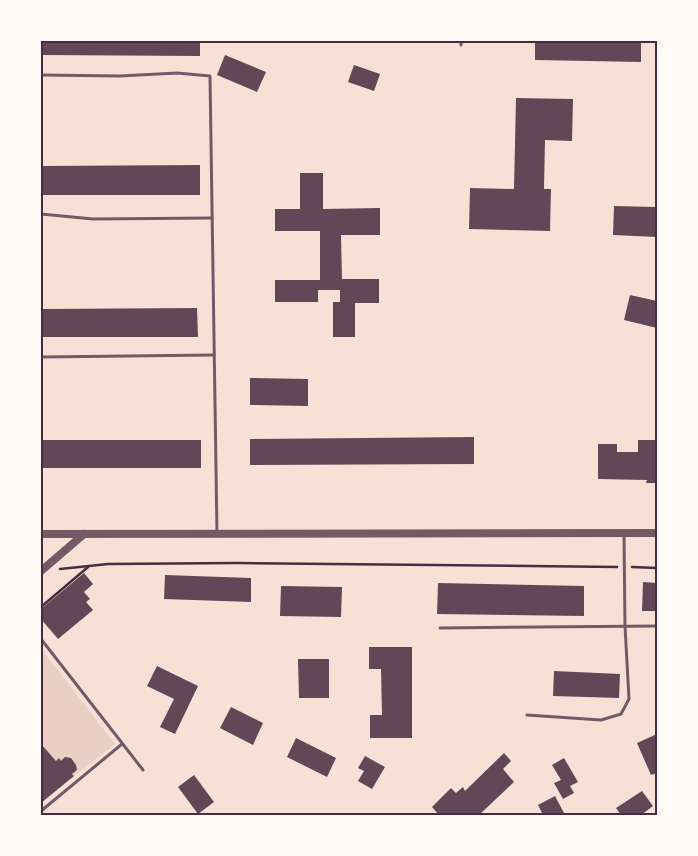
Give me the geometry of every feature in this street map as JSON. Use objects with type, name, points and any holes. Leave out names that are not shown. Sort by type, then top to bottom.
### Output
[{"type":"street","points":[[41,534],[657,533]]},
{"type":"street","points":[[41,571],[84,534]]},
{"type":"lane","points":[[41,75],[120,76],[177,73],[210,76],[217,534]]},
{"type":"lane","points":[[41,214],[93,219],[212,218]]},
{"type":"lane","points":[[41,356],[214,355]]},
{"type":"lane","points":[[527,715],[601,720],[621,714],[629,699],[625,626],[624,533]]},
{"type":"lane","points":[[440,628],[657,626]]},
{"type":"lane","points":[[41,639],[143,770]]},
{"type":"lane","points":[[41,811],[122,744]]},
{"type":"path","points":[[63,569],[108,564],[236,563],[657,568]]},
{"type":"path","points":[[41,607],[88,566]]},
{"type":"shaded area","points":[[43,651],[115,744],[74,776],[72,774],[76,770],[76,765],[71,758],[61,761],[59,758],[56,761],[41,744]]},
{"type":"building","points":[[41,41],[200,41],[200,56],[41,55]]},
{"type":"building","points":[[535,41],[641,41],[641,62],[535,60]]},
{"type":"building","points":[[225,55],[266,72],[257,92],[217,75]]},
{"type":"building","points":[[354,65],[380,74],[374,91],[348,82]]},
{"type":"building","points":[[516,98],[573,99],[572,141],[545,140],[544,189],[551,189],[550,231],[469,229],[470,188],[514,189]]},
{"type":"building","points":[[200,165],[200,195],[41,195],[41,166]]},
{"type":"building","points":[[300,173],[323,173],[323,209],[380,208],[380,235],[341,235],[342,279],[379,279],[379,303],[355,303],[355,337],[333,337],[333,302],[340,302],[340,290],[318,290],[318,302],[275,302],[275,280],[320,280],[320,231],[275,231],[275,209],[300,209]]},
{"type":"building","points":[[614,206],[657,207],[657,237],[613,235]]},
{"type":"building","points":[[630,295],[657,301],[657,328],[624,320]]},
{"type":"building","points":[[197,308],[198,337],[41,337],[41,309]]},
{"type":"building","points":[[250,378],[308,379],[308,406],[250,405]]},
{"type":"building","points":[[474,437],[474,464],[250,465],[250,439]]},
{"type":"building","points":[[41,440],[201,440],[201,468],[41,468]]},
{"type":"building","points":[[638,440],[657,440],[657,483],[646,483],[647,480],[598,479],[598,444],[617,444],[617,452],[638,452]]},
{"type":"building","points":[[84,573],[93,584],[84,592],[90,599],[86,602],[93,610],[58,639],[41,619],[41,609]]},
{"type":"building","points":[[165,575],[251,578],[251,602],[164,599]]},
{"type":"building","points":[[643,582],[657,583],[657,611],[642,611]]},
{"type":"building","points":[[438,583],[584,586],[584,616],[437,614]]},
{"type":"building","points":[[281,586],[342,587],[341,617],[280,616]]},
{"type":"building","points":[[369,647],[412,647],[412,738],[370,738],[370,715],[382,715],[381,669],[369,669]]},
{"type":"building","points":[[298,659],[329,659],[329,698],[299,698]]},
{"type":"building","points":[[157,666],[198,686],[175,734],[160,727],[174,699],[147,686]]},
{"type":"building","points":[[554,671],[620,674],[619,698],[553,696]]},
{"type":"building","points":[[231,707],[263,723],[253,745],[220,728]]},
{"type":"building","points":[[657,734],[657,773],[651,775],[637,743]]},
{"type":"building","points":[[296,738],[336,758],[327,777],[287,757]]},
{"type":"building","points":[[41,744],[56,761],[59,758],[61,761],[65,757],[71,758],[77,770],[72,774],[74,776],[41,803]]},
{"type":"building","points":[[504,753],[511,761],[503,769],[514,782],[479,815],[439,815],[432,807],[451,788],[456,793],[463,787],[465,791]]},
{"type":"building","points":[[365,756],[385,767],[372,789],[358,781],[364,771],[358,768]]},
{"type":"building","points":[[564,758],[578,782],[570,786],[574,793],[563,799],[554,783],[561,780],[552,765]]},
{"type":"building","points":[[194,775],[214,802],[198,814],[178,787]]},
{"type":"building","points":[[642,791],[653,806],[641,815],[621,815],[616,808]]},
{"type":"building","points":[[555,796],[564,813],[543,815],[538,805]]}]
